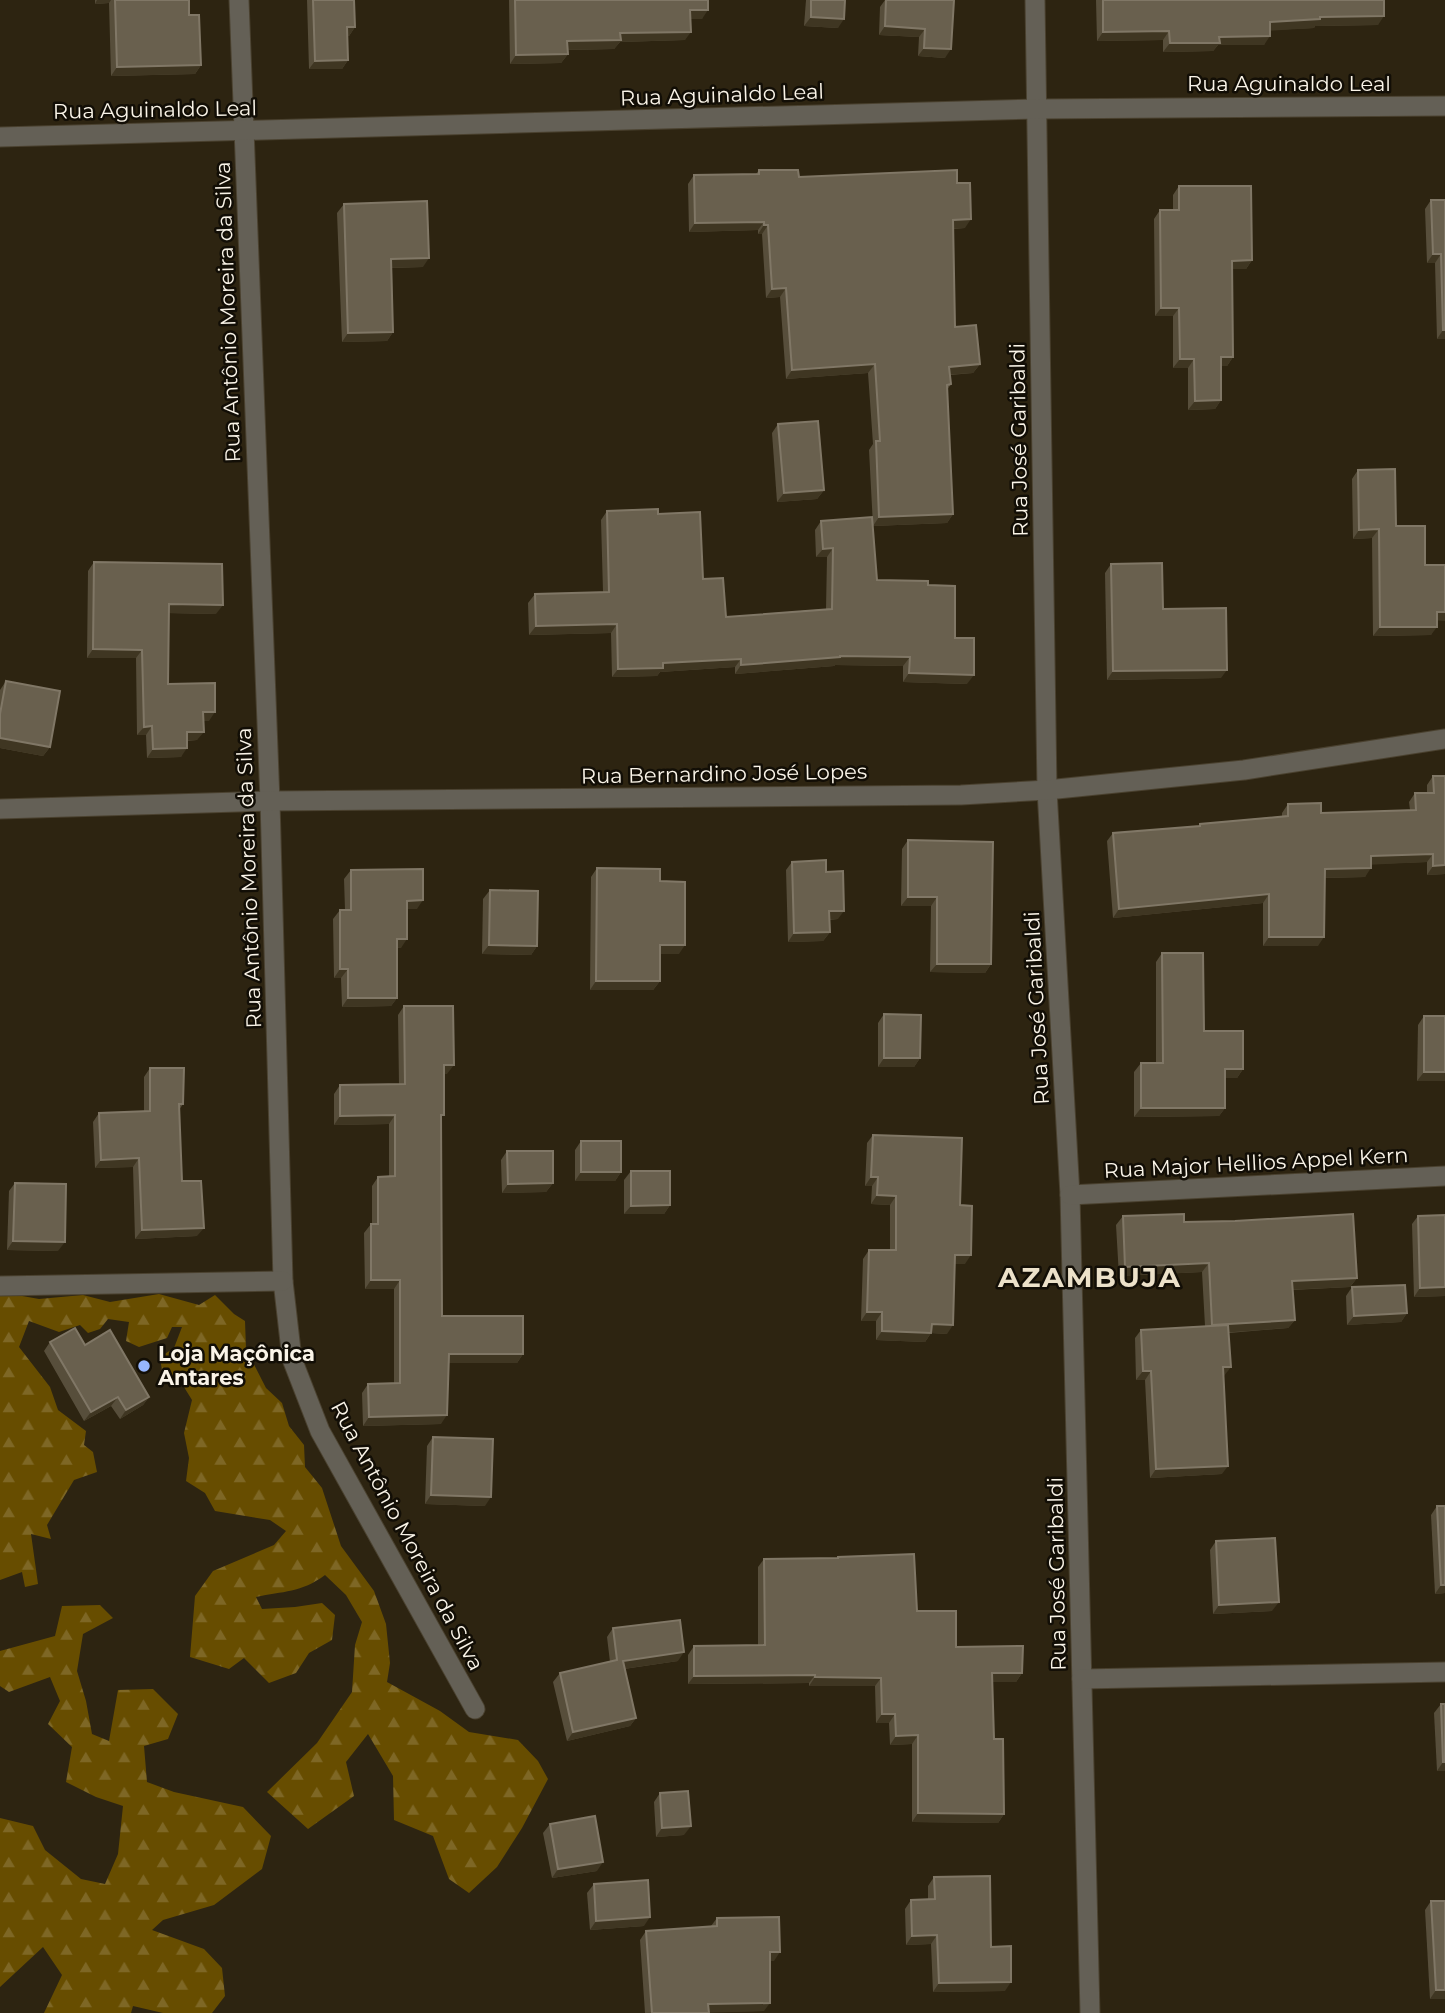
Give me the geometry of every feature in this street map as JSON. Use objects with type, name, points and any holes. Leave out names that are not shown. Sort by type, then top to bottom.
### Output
[{"type":"street","name":"Rua Antônio Moreira da Silva","points":[[239,0],[270,801],[283,1281],[292,1359],[320,1431],[475,1709]]},
{"type":"street","name":"Rua José Garibaldi","points":[[1035,0],[1047,790],[1070,1195],[1090,2013]]},
{"type":"street","name":"Rua Aguinaldo Leal","points":[[0,136],[1037,108],[1445,106]]},
{"type":"street","name":"Rua Bernardino José Lopes","points":[[0,809],[270,801],[961,794],[1047,790],[1244,769],[1445,739]]},
{"type":"street","name":"Rua Major Hellios Appel Kern","points":[[1070,1195],[1445,1176]]},
{"type":"street","points":[[0,1286],[283,1281]]},
{"type":"street","points":[[1082,1679],[1445,1672]]},
{"type":"green space","points":[[0,1292],[39,1299],[83,1295],[110,1302],[159,1294],[199,1305],[215,1295],[245,1321],[246,1349],[266,1388],[282,1403],[289,1426],[304,1445],[305,1467],[322,1488],[341,1546],[374,1591],[386,1624],[390,1663],[387,1682],[440,1711],[469,1732],[518,1740],[538,1761],[548,1779],[497,1867],[469,1893],[449,1879],[433,1836],[394,1820],[393,1776],[368,1734],[346,1762],[354,1796],[308,1829],[267,1792],[317,1743],[352,1692],[355,1645],[362,1622],[346,1595],[325,1575],[300,1588],[256,1597],[262,1609],[322,1603],[335,1615],[332,1640],[309,1653],[296,1673],[269,1683],[244,1658],[229,1669],[190,1657],[195,1596],[213,1571],[274,1545],[286,1531],[270,1520],[215,1511],[205,1493],[186,1481],[189,1458],[184,1433],[192,1400],[181,1382],[163,1378],[160,1357],[174,1348],[182,1327],[172,1327],[167,1338],[139,1347],[126,1341],[129,1322],[108,1319],[100,1329],[88,1333],[80,1325],[59,1332],[29,1321],[19,1347],[50,1387],[58,1410],[86,1431],[84,1445],[93,1452],[97,1472],[74,1480],[47,1525],[51,1539],[31,1534],[38,1584],[25,1587],[22,1572],[0,1580]]},
{"type":"green space","points":[[100,1605],[113,1618],[83,1634],[77,1671],[92,1734],[109,1741],[118,1690],[153,1689],[178,1714],[168,1739],[144,1746],[147,1782],[174,1792],[243,1807],[271,1836],[262,1869],[214,1905],[163,1920],[152,1930],[204,1949],[222,1968],[225,1996],[212,2013],[163,2013],[133,2006],[131,2013],[44,2013],[62,1975],[43,1947],[0,1987],[0,1818],[33,1826],[45,1850],[81,1879],[105,1884],[118,1854],[123,1806],[96,1797],[66,1782],[72,1747],[48,1724],[60,1701],[50,1677],[9,1692],[0,1686],[0,1651],[55,1636],[62,1606]]},
{"type":"building","points":[[115,0],[189,0],[189,15],[199,15],[201,65],[117,67]]},
{"type":"building","points":[[313,0],[354,0],[355,27],[347,27],[348,60],[315,61]]},
{"type":"building","points":[[515,0],[708,0],[708,10],[690,10],[691,32],[620,33],[621,40],[567,41],[568,54],[516,55]]},
{"type":"building","points":[[811,0],[845,0],[844,19],[811,17]]},
{"type":"building","points":[[886,0],[954,0],[951,49],[924,48],[925,29],[885,26]]},
{"type":"building","points":[[1103,0],[1384,0],[1384,16],[1320,17],[1270,22],[1270,36],[1219,37],[1220,43],[1170,43],[1169,31],[1103,32]]},
{"type":"building","points":[[759,170],[798,170],[799,177],[957,170],[957,183],[970,183],[971,219],[953,220],[955,327],[976,325],[980,364],[949,367],[951,384],[947,385],[953,514],[879,517],[876,441],[880,441],[875,364],[792,370],[786,288],[772,289],[768,225],[764,225],[764,222],[695,223],[694,175],[759,174]]},
{"type":"building","points":[[1179,186],[1251,186],[1252,260],[1232,261],[1233,357],[1221,357],[1221,400],[1195,401],[1194,359],[1180,359],[1179,308],[1161,308],[1160,210],[1179,210]]},
{"type":"building","points":[[1431,200],[1445,200],[1445,330],[1441,254],[1433,254]]},
{"type":"building","points":[[427,201],[429,258],[391,259],[393,332],[348,333],[344,204]]},
{"type":"building","points":[[818,421],[824,490],[784,493],[778,424]]},
{"type":"building","points":[[1395,469],[1396,526],[1425,526],[1425,565],[1445,565],[1445,612],[1437,612],[1437,627],[1380,627],[1379,529],[1359,530],[1358,470]]},
{"type":"building","points":[[658,509],[658,514],[700,512],[703,579],[723,578],[726,617],[832,609],[833,548],[823,549],[821,521],[872,517],[877,580],[928,581],[928,585],[955,586],[955,638],[974,638],[974,675],[909,673],[910,657],[840,656],[741,665],[741,659],[663,663],[663,668],[618,669],[617,624],[536,626],[535,594],[609,592],[607,511]]},
{"type":"building","points":[[94,562],[222,564],[223,605],[169,604],[168,684],[215,683],[215,712],[203,712],[204,732],[187,732],[187,748],[153,749],[152,726],[144,727],[142,650],[93,649]]},
{"type":"building","points":[[1162,563],[1163,609],[1226,608],[1227,670],[1113,671],[1111,564]]},
{"type":"building","points":[[6,681],[60,691],[50,747],[0,738],[0,714]]},
{"type":"building","points":[[1433,776],[1445,776],[1445,865],[1433,866],[1433,854],[1371,856],[1371,868],[1325,869],[1324,937],[1269,937],[1269,894],[1119,909],[1113,833],[1288,816],[1288,804],[1321,803],[1321,813],[1416,810],[1415,793],[1434,793]]},
{"type":"building","points":[[908,840],[993,842],[991,964],[937,964],[937,897],[908,897]]},
{"type":"building","points":[[826,860],[826,872],[843,871],[844,911],[829,911],[830,932],[794,933],[792,862]]},
{"type":"building","points":[[597,868],[660,869],[660,881],[685,882],[685,945],[660,945],[660,981],[596,981]]},
{"type":"building","points":[[423,869],[423,900],[407,901],[407,939],[397,939],[397,998],[348,998],[348,969],[340,969],[340,910],[351,910],[351,870]]},
{"type":"building","points":[[490,890],[538,891],[537,946],[489,945]]},
{"type":"building","points":[[1162,953],[1203,953],[1204,1031],[1243,1031],[1243,1069],[1225,1069],[1225,1108],[1141,1108],[1141,1063],[1163,1063]]},
{"type":"building","points":[[404,1006],[453,1006],[454,1065],[444,1065],[444,1115],[441,1115],[442,1316],[523,1316],[523,1354],[449,1354],[447,1415],[369,1417],[368,1384],[400,1383],[400,1280],[371,1280],[371,1224],[378,1224],[378,1177],[395,1176],[395,1115],[340,1116],[340,1085],[405,1084]]},
{"type":"building","points":[[884,1014],[921,1015],[920,1058],[884,1058]]},
{"type":"building","points":[[1424,1016],[1445,1016],[1445,1072],[1424,1072]]},
{"type":"building","points":[[150,1068],[184,1068],[183,1104],[179,1104],[182,1181],[201,1181],[204,1228],[142,1230],[139,1158],[101,1160],[99,1113],[150,1111]]},
{"type":"building","points":[[873,1135],[962,1138],[960,1205],[972,1206],[971,1255],[955,1255],[953,1325],[932,1324],[931,1333],[882,1331],[882,1312],[867,1312],[869,1250],[896,1250],[896,1196],[877,1195],[878,1177],[871,1177]]},
{"type":"building","points":[[581,1141],[621,1141],[621,1172],[581,1172]]},
{"type":"building","points":[[507,1151],[553,1151],[553,1183],[508,1184]]},
{"type":"building","points":[[631,1171],[670,1171],[670,1205],[631,1206]]},
{"type":"building","points":[[15,1183],[66,1184],[65,1242],[13,1241]]},
{"type":"building","points":[[1184,1214],[1184,1222],[1353,1214],[1357,1278],[1292,1281],[1295,1320],[1212,1325],[1209,1263],[1125,1267],[1123,1216]]},
{"type":"building","points":[[1445,1215],[1445,1287],[1420,1288],[1418,1216]]},
{"type":"building","points":[[1405,1285],[1407,1313],[1354,1316],[1352,1287]]},
{"type":"building","points":[[1228,1325],[1231,1367],[1223,1367],[1228,1466],[1156,1469],[1151,1371],[1143,1371],[1141,1330]]},
{"type":"building","points":[[75,1328],[85,1345],[110,1330],[149,1397],[126,1410],[118,1397],[91,1412],[50,1342]]},
{"type":"building","points":[[433,1437],[493,1439],[491,1497],[431,1495]]},
{"type":"building","points":[[1437,1506],[1445,1506],[1445,1585],[1441,1585]]},
{"type":"building","points":[[1275,1538],[1279,1602],[1219,1605],[1216,1541]]},
{"type":"building","points":[[914,1554],[917,1611],[956,1611],[956,1647],[1023,1646],[1022,1673],[992,1673],[994,1739],[1003,1739],[1004,1814],[918,1813],[918,1735],[896,1736],[895,1714],[882,1714],[881,1678],[815,1675],[694,1676],[694,1646],[765,1645],[764,1559]]},
{"type":"building","points":[[680,1620],[684,1652],[623,1661],[636,1718],[573,1732],[560,1673],[617,1660],[613,1628]]},
{"type":"building","points":[[1441,1704],[1445,1704],[1445,1762],[1443,1762]]},
{"type":"building","points":[[688,1791],[691,1826],[662,1828],[660,1793]]},
{"type":"building","points":[[595,1816],[603,1862],[558,1869],[550,1824]]},
{"type":"building","points":[[990,1876],[991,1947],[1011,1946],[1011,1982],[939,1983],[937,1935],[912,1936],[911,1900],[935,1899],[934,1877]]},
{"type":"building","points":[[648,1880],[650,1917],[596,1921],[594,1884]]},
{"type":"building","points":[[1431,1901],[1445,1901],[1445,1990],[1436,1990]]},
{"type":"building","points":[[779,1917],[780,1952],[770,1952],[770,2003],[708,2004],[709,2013],[652,2013],[646,1931],[717,1926],[717,1918]]},
{"type":"place","name":"Loja Maçônica Antares","points":[[144,1366]]},
{"type":"district","name":"AZAMBUJA","points":[[1090,1277]]}]
